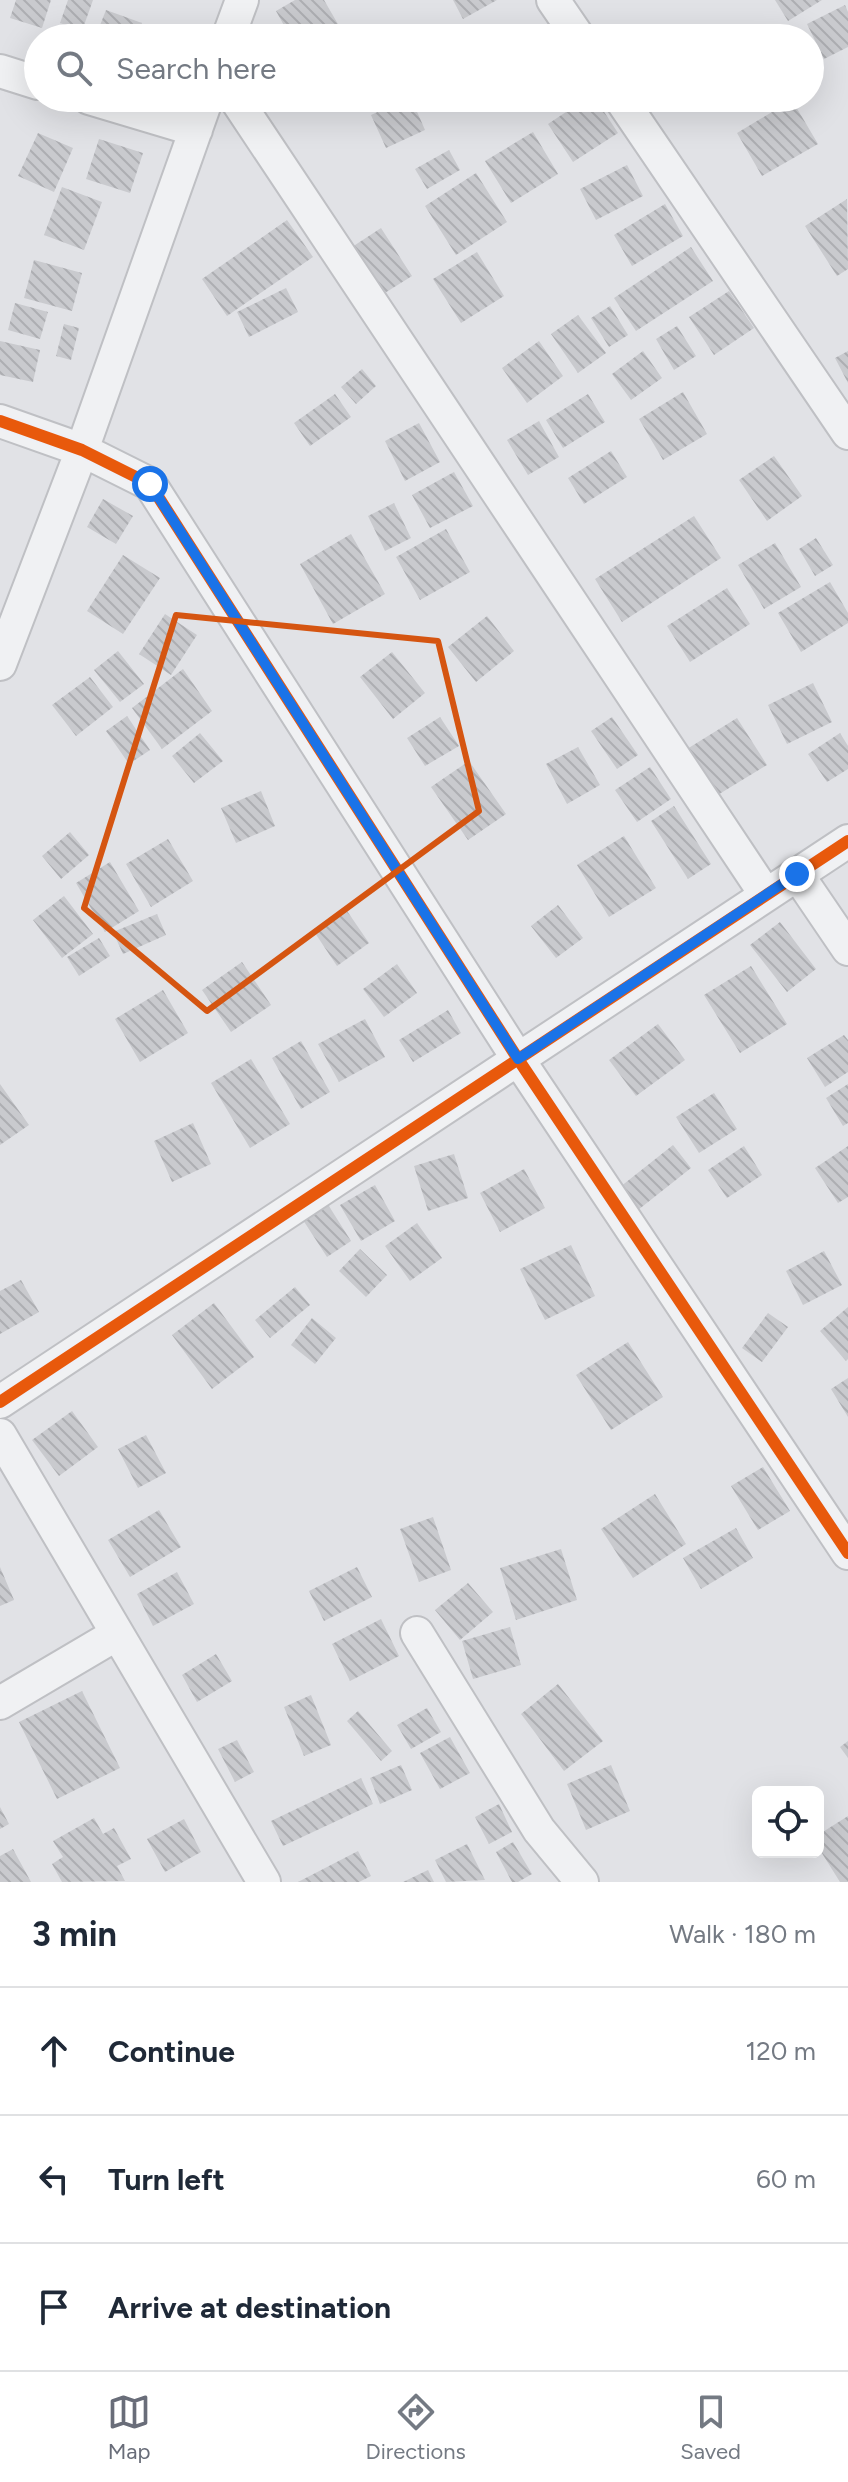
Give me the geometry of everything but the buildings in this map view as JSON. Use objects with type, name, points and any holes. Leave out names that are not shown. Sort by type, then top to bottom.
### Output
[{"type":"street","points":[[233,24],[242,0]]},
{"type":"street","points":[[553,0],[569,24]]},
{"type":"street","points":[[0,71],[24,79]]},
{"type":"street","points":[[136,112],[196,130]]},
{"type":"street","points":[[0,664],[82,450],[202,112]]},
{"type":"street","points":[[244,112],[766,895]]},
{"type":"street","points":[[630,112],[848,433]]},
{"type":"street","points":[[0,421],[82,450],[150,484],[518,1059],[848,1553]]},
{"type":"street","points":[[0,1402],[848,841]]},
{"type":"street","points":[[797,874],[848,949]]},
{"type":"street","points":[[0,1435],[264,1882]]},
{"type":"street","points":[[417,1633],[539,1830],[582,1882]]},
{"type":"street","points":[[0,1703],[117,1634]]},
{"type":"highlighted area","points":[[176,615],[438,641],[479,811],[207,1011],[84,908]]},
{"type":"cycle path","points":[[0,421],[82,450],[150,484],[518,1059],[848,1553]]},
{"type":"cycle path","points":[[0,1402],[848,841]]},
{"type":"route","points":[[150,484],[518,1059],[797,874]]}]
